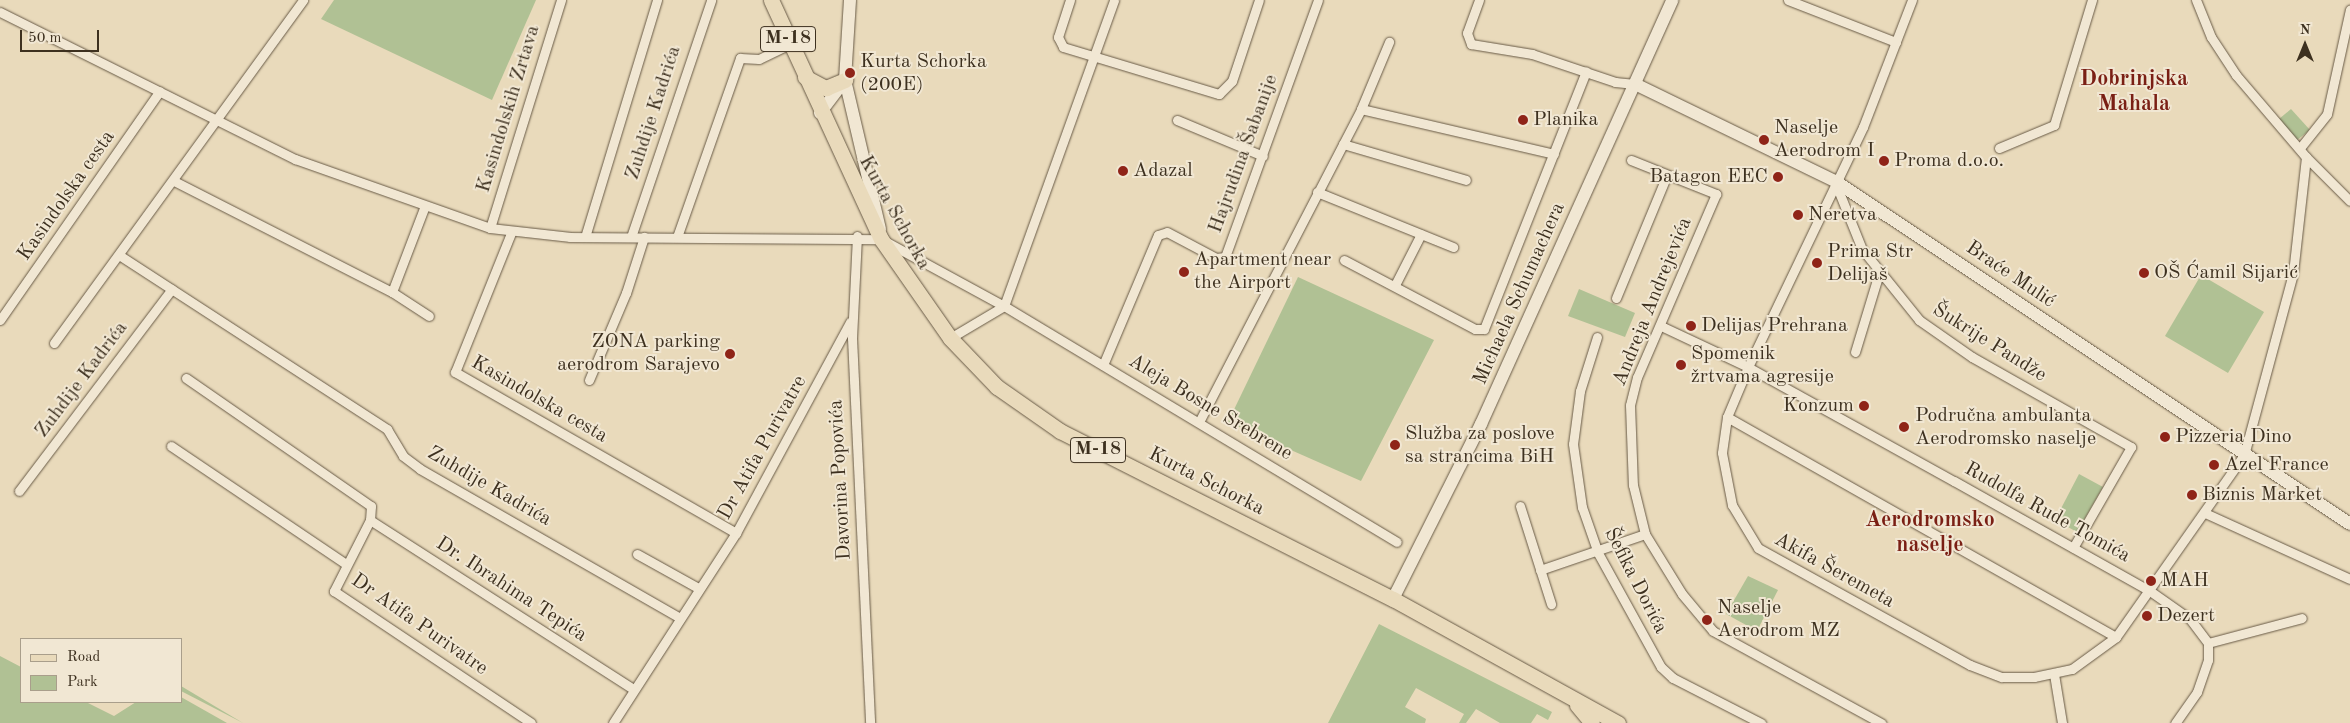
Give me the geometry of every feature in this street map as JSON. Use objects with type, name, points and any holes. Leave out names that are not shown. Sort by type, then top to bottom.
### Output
[{"type":"main road","name":"Kurta Schorka","points":[[770,0],[820,113],[881,239],[950,338],[997,387],[1060,431],[1393,599],[1614,722]]},
{"type":"main road","points":[[805,77],[826,88],[845,80]]},
{"type":"main road","points":[[1571,698],[1592,723]]},
{"type":"street","points":[[54,343],[174,181],[303,0]]},
{"type":"street","name":"Kasindolskih Zrtava","points":[[490,228],[561,0]]},
{"type":"street","points":[[584,237],[657,0]]},
{"type":"street","name":"Zuhdije Kadrića","points":[[631,237],[710,0]]},
{"type":"street","points":[[0,12],[160,90],[295,159],[424,208],[490,228],[511,233],[584,237],[857,236],[881,239],[845,80],[850,0]]},
{"type":"street","points":[[1070,0],[1058,36],[1060,44],[1095,58],[1211,93],[1224,92],[1232,81],[1258,0]]},
{"type":"street","points":[[950,338],[1004,306],[1095,58],[1114,0]]},
{"type":"street","name":"Hajrudina Šabanije","points":[[1103,365],[1158,235],[1167,232],[1224,259],[1263,156],[1318,0]]},
{"type":"street","points":[[1478,0],[1467,33],[1471,44],[1532,54],[1635,84]]},
{"type":"street","name":"Michaela Schumachera","points":[[1393,599],[1481,424],[1672,0]]},
{"type":"street","points":[[1788,0],[1896,42]]},
{"type":"street","name":"Akifa Šeremeta","points":[[1912,0],[1863,127],[1835,181],[1748,367],[1727,419],[1722,453],[1727,491],[1758,548],[1970,665],[2002,677],[2054,674],[2072,669],[2116,637],[2244,455],[2293,272],[2306,157]]},
{"type":"street","points":[[1998,148],[2054,125],[2092,0]]},
{"type":"street","points":[[2196,0],[2210,37],[2236,75],[2306,157],[2350,202]]},
{"type":"street","points":[[2300,148],[2327,114],[2350,9]]},
{"type":"street","points":[[1199,422],[1361,109],[1389,42]]},
{"type":"street","points":[[677,237],[740,58],[759,59],[790,44]]},
{"type":"street","points":[[1344,260],[1395,285],[1475,329],[1484,329],[1586,71]]},
{"type":"street","points":[[820,113],[845,80]]},
{"type":"street","name":"Braće Mulić","points":[[1635,84],[1835,181],[2350,524]]},
{"type":"street","name":"Kasindolska cesta","points":[[0,320],[160,90]]},
{"type":"street","points":[[1361,109],[1554,154]]},
{"type":"street","points":[[1178,120],[1263,156]]},
{"type":"street","points":[[1343,144],[1466,180]]},
{"type":"street","name":"Andreja Andrejevića","points":[[1631,160],[1716,194],[1661,326],[1637,377],[1630,405],[1633,485],[1644,534],[1682,594],[1713,631],[1881,723]]},
{"type":"street","points":[[1616,298],[1667,175]]},
{"type":"street","points":[[174,181],[392,292],[429,316]]},
{"type":"street","name":"Šukrije Pandže","points":[[1835,181],[1862,249],[1879,273],[1919,320],[1939,335],[2131,447],[2073,548]]},
{"type":"street","points":[[1317,192],[1453,247]]},
{"type":"street","points":[[392,292],[424,208]]},
{"type":"street","name":"Kasindolska cesta","points":[[511,233],[455,372],[736,533]]},
{"type":"street","points":[[1395,285],[1421,234]]},
{"type":"street","name":"Davorina Popovića","points":[[857,236],[851,319],[870,723]]},
{"type":"street","points":[[589,380],[626,293],[644,237]]},
{"type":"street","name":"Aleja Bosne Srebrene","points":[[881,239],[1004,306],[1396,542]]},
{"type":"street","name":"Zuhdije Kadrića","points":[[119,256],[387,428],[403,456],[420,469],[678,617]]},
{"type":"street","points":[[1855,352],[1879,273]]},
{"type":"street","name":"Zuhdije Kadrića","points":[[19,491],[172,289]]},
{"type":"street","name":"Dr Atifa Purivatre","points":[[613,723],[678,617],[736,533],[851,319]]},
{"type":"street","name":"Rudolfa Rude Tomića","points":[[1661,326],[1748,367],[2150,591]]},
{"type":"street","name":"Šefika Dorića","points":[[1597,337],[1580,391],[1573,444],[1582,507],[1598,553],[1661,667],[1673,678],[1761,723]]},
{"type":"street","points":[[186,378],[364,500],[373,509],[370,520],[346,564]]},
{"type":"street","points":[[1727,419],[2116,637]]},
{"type":"street","name":"Dr Atifa Purivatre","points":[[171,446],[346,564],[334,591],[531,723]]},
{"type":"street","points":[[1520,506],[1551,604]]},
{"type":"street","points":[[2205,512],[2350,579]]},
{"type":"street","name":"Dr. Ibrahima Tepića","points":[[370,520],[633,689]]},
{"type":"street","points":[[1540,570],[1598,553],[1644,534]]},
{"type":"street","points":[[637,554],[698,588]]},
{"type":"street","points":[[2150,591],[2190,619],[2208,643],[2205,676],[2175,723]]},
{"type":"street","points":[[2208,643],[2302,618]]},
{"type":"street","points":[[2054,674],[2062,723]]},
{"type":"green space","points":[[334,0],[536,0],[492,100],[321,19]]},
{"type":"green space","points":[[2291,109],[2310,130],[2297,140],[2279,119]]},
{"type":"green space","points":[[2201,275],[2264,312],[2228,373],[2165,336]]},
{"type":"green space","points":[[1298,277],[1434,340],[1361,481],[1228,422]]},
{"type":"green space","points":[[1579,289],[1635,313],[1625,337],[1568,316]]},
{"type":"green space","points":[[2079,474],[2103,487],[2077,532],[2055,520]]},
{"type":"green space","points":[[1748,576],[1778,590],[1757,631],[1726,614]]},
{"type":"green space","points":[[1379,624],[1552,712],[1548,720],[1537,714],[1531,723],[1500,723],[1476,709],[1466,723],[1459,723],[1464,714],[1416,688],[1405,707],[1426,719],[1425,723],[1328,723]]},
{"type":"green space","points":[[0,656],[20,666],[20,703],[88,703],[114,716],[134,703],[182,703],[182,698],[227,723],[0,723]]},
{"type":"green space","points":[[182,687],[243,723],[182,692]]},
{"type":"place","name":"Kurta Schorka (200E)","points":[[850,73]]},
{"type":"place","name":"Planika","points":[[1523,120]]},
{"type":"place","name":"Naselje Aerodrom I","points":[[1764,140]]},
{"type":"place","name":"Proma d.o.o.","points":[[1884,161]]},
{"type":"place","name":"Adazal","points":[[1123,171]]},
{"type":"place","name":"Batagon EEC","points":[[1778,177]]},
{"type":"place","name":"Neretva","points":[[1798,215]]},
{"type":"place","name":"Prima Str Delijaš","points":[[1817,263]]},
{"type":"place","name":"Apartment near the Airport","points":[[1184,272]]},
{"type":"place","name":"OŠ Ćamil Sijarić","points":[[2144,273]]},
{"type":"place","name":"Delijas Prehrana","points":[[1691,326]]},
{"type":"place","name":"ZONA parking aerodrom Sarajevo","points":[[730,354]]},
{"type":"place","name":"Spomenik žrtvama agresije","points":[[1681,365]]},
{"type":"place","name":"Konzum","points":[[1864,406]]},
{"type":"place","name":"Područna ambulanta Aerodromsko naselje","points":[[1904,427]]},
{"type":"place","name":"Pizzeria Dino","points":[[2165,437]]},
{"type":"place","name":"Služba za poslove sa strancima BiH","points":[[1395,445]]},
{"type":"place","name":"Azel France","points":[[2214,465]]},
{"type":"place","name":"Biznis Market","points":[[2192,495]]},
{"type":"place","name":"MAH","points":[[2151,581]]},
{"type":"place","name":"Dezert","points":[[2147,616]]},
{"type":"place","name":"Naselje Aerodrom MZ","points":[[1707,620]]},
{"type":"district","name":"Dobrinjska Mahala","points":[[2134,92]]},
{"type":"district","name":"Aerodromsko naselje","points":[[1930,532]]}]
